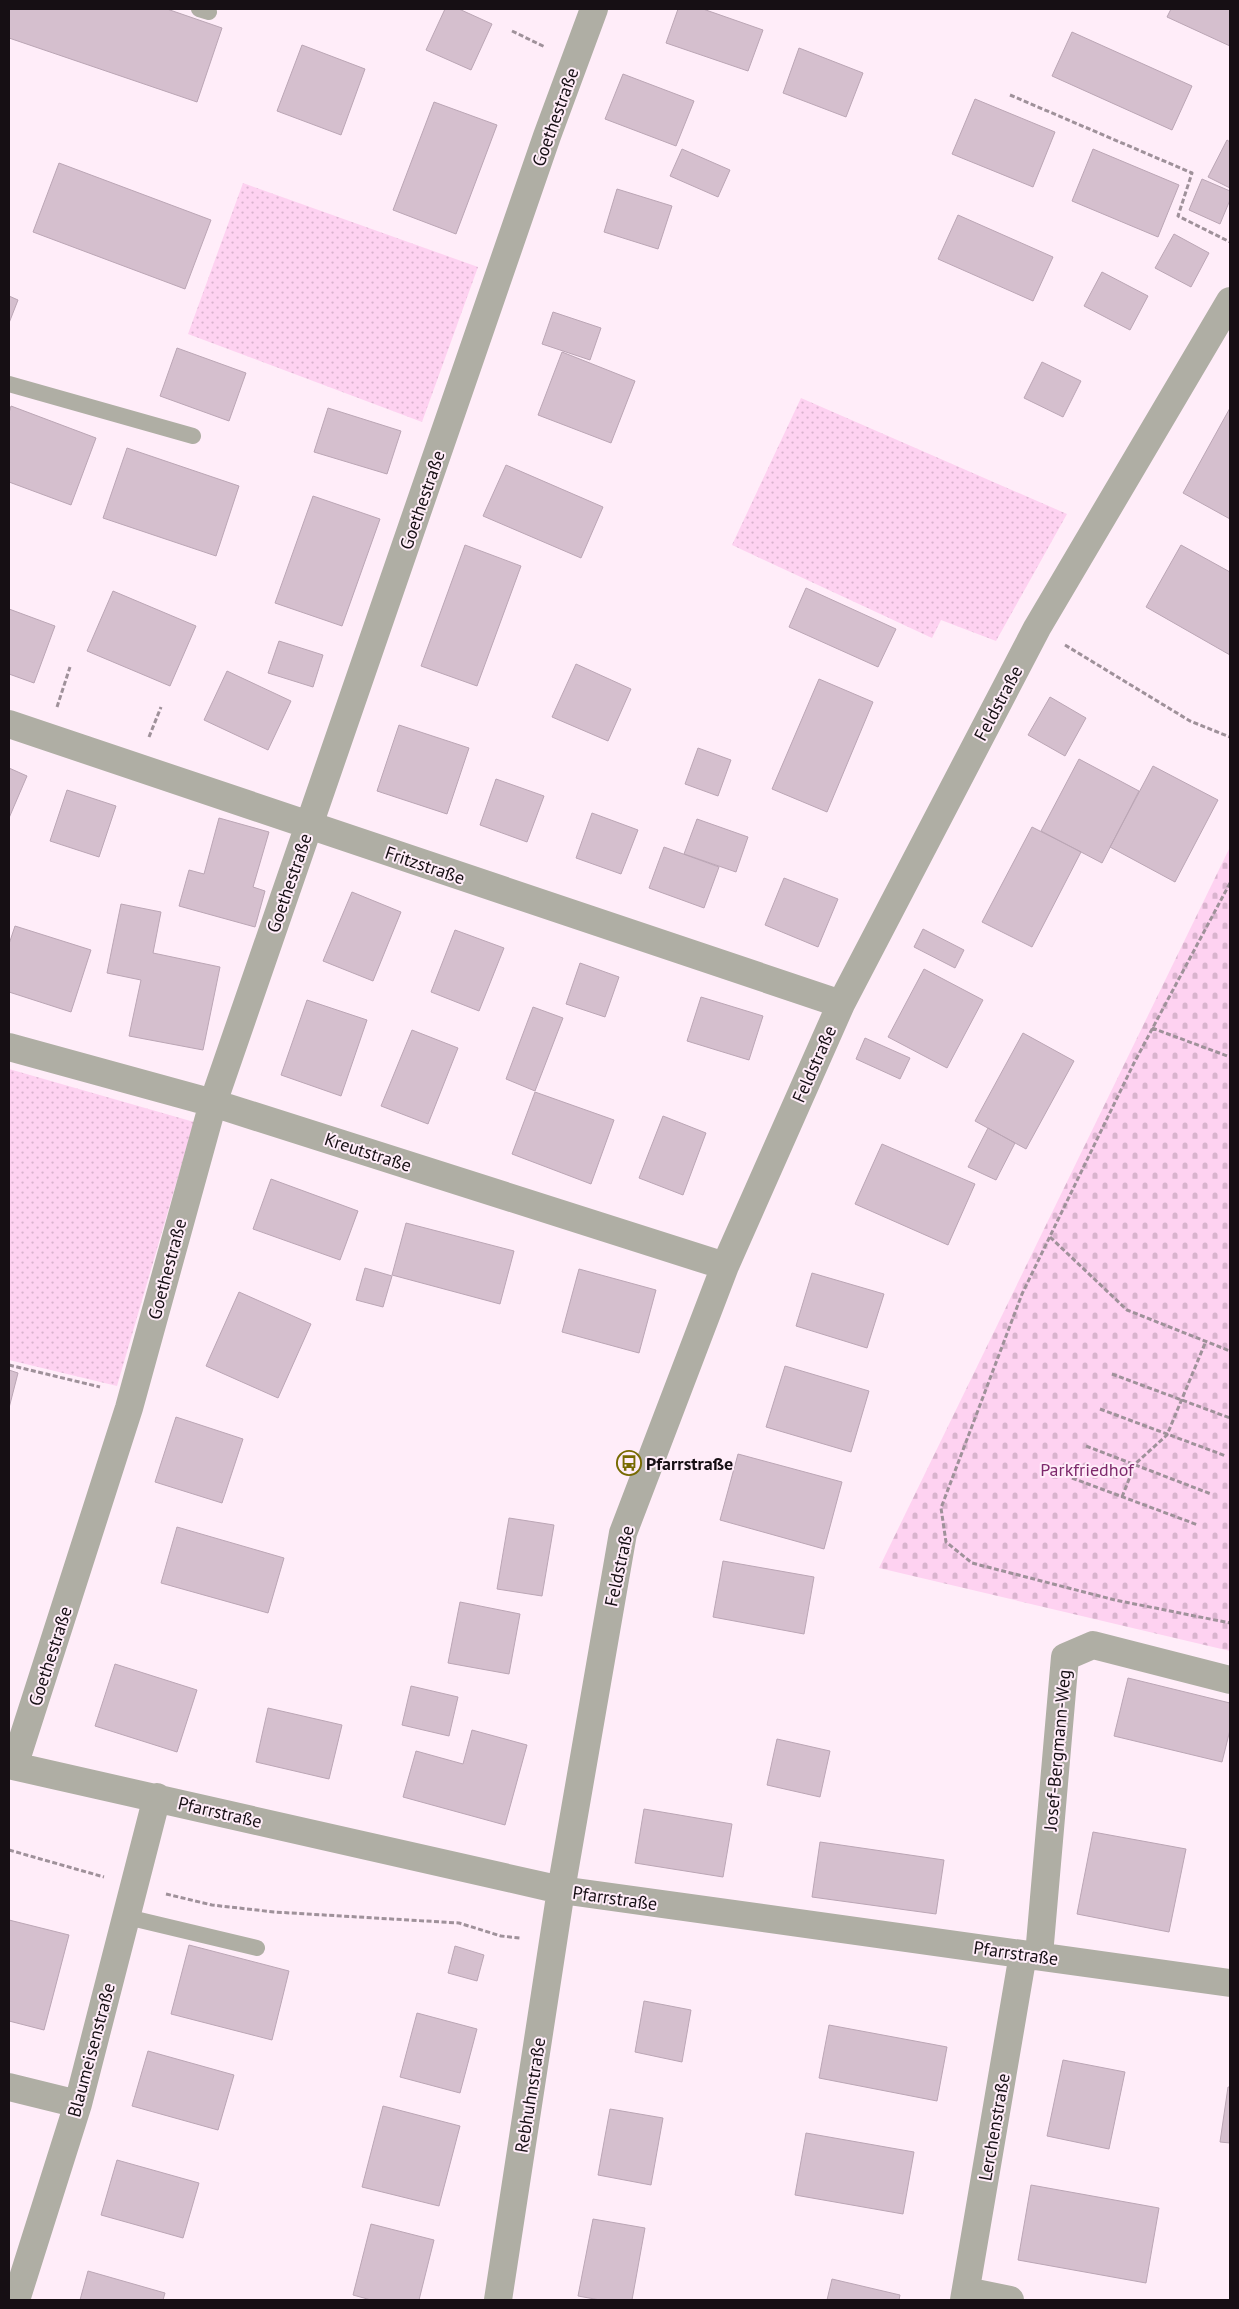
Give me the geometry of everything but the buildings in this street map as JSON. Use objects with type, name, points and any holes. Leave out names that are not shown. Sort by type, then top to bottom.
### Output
[{"type":"street","name":"Goethestraße","points":[[11,1766],[132,1396],[213,1103],[547,136],[594,9]]},
{"type":"street","name":"Feldstraße","points":[[561,1890],[623,1533],[725,1266],[841,1004],[1037,628],[1230,301]]},
{"type":"street","name":"Fritzstraße","points":[[9,724],[841,1004]]},
{"type":"street","name":"Kreutstraße","points":[[9,1047],[213,1103],[725,1266]]},
{"type":"street","name":"Josef-Bergmann-Weg","points":[[1031,1954],[1065,1656],[1093,1645],[1230,1680]]},
{"type":"street","name":"Pfarrstraße","points":[[11,1766],[157,1797],[561,1890],[1230,1983]]},
{"type":"street","name":"Blaumeisenstraße","points":[[16,2300],[78,2104],[157,1797]]},
{"type":"street","name":"Rebhuhnstraße","points":[[498,2300],[561,1890]]},
{"type":"street","name":"Lerchenstraße","points":[[965,2296],[1031,1954]]},
{"type":"street","points":[[9,2087],[78,2104]]},
{"type":"street","points":[[965,2296],[1010,2300]]},
{"type":"lane","points":[[9,384],[194,436]]},
{"type":"lane","points":[[127,1917],[257,1948]]},
{"type":"path","points":[[1010,95],[1192,174],[1178,216],[1230,242]]},
{"type":"path","points":[[1037,628],[1190,720],[1230,737]]},
{"type":"path","points":[[47,737],[70,667]]},
{"type":"path","points":[[1230,883],[1152,1028],[1022,1294],[941,1508],[946,1542],[972,1563],[1115,1600],[1230,1623]]},
{"type":"path","points":[[1152,1028],[1230,1057]]},
{"type":"path","points":[[1050,1237],[1127,1310],[1230,1350]]},
{"type":"path","points":[[1122,1497],[1135,1464],[1167,1435],[1206,1341]]},
{"type":"path","points":[[9,1364],[132,1396]]},
{"type":"path","points":[[1112,1374],[1230,1418]]},
{"type":"path","points":[[1100,1409],[1226,1456]]},
{"type":"path","points":[[1086,1446],[1211,1494]]},
{"type":"path","points":[[1072,1478],[1198,1525]]},
{"type":"path","points":[[9,1850],[135,1887],[212,1905],[274,1912],[459,1923],[501,1936],[553,1942]]},
{"type":"green space","points":[[243,183],[478,267],[422,422],[188,334]]},
{"type":"green space","points":[[801,398],[1067,514],[996,641],[941,620],[932,638],[732,545]]},
{"type":"green space","name":"Parkfriedhof","points":[[1230,847],[1230,1651],[879,1568]]},
{"type":"green space","points":[[9,1069],[194,1122],[117,1386],[9,1360]]},
{"type":"place","name":"Pfarrstraße","points":[[629,1463]]}]
